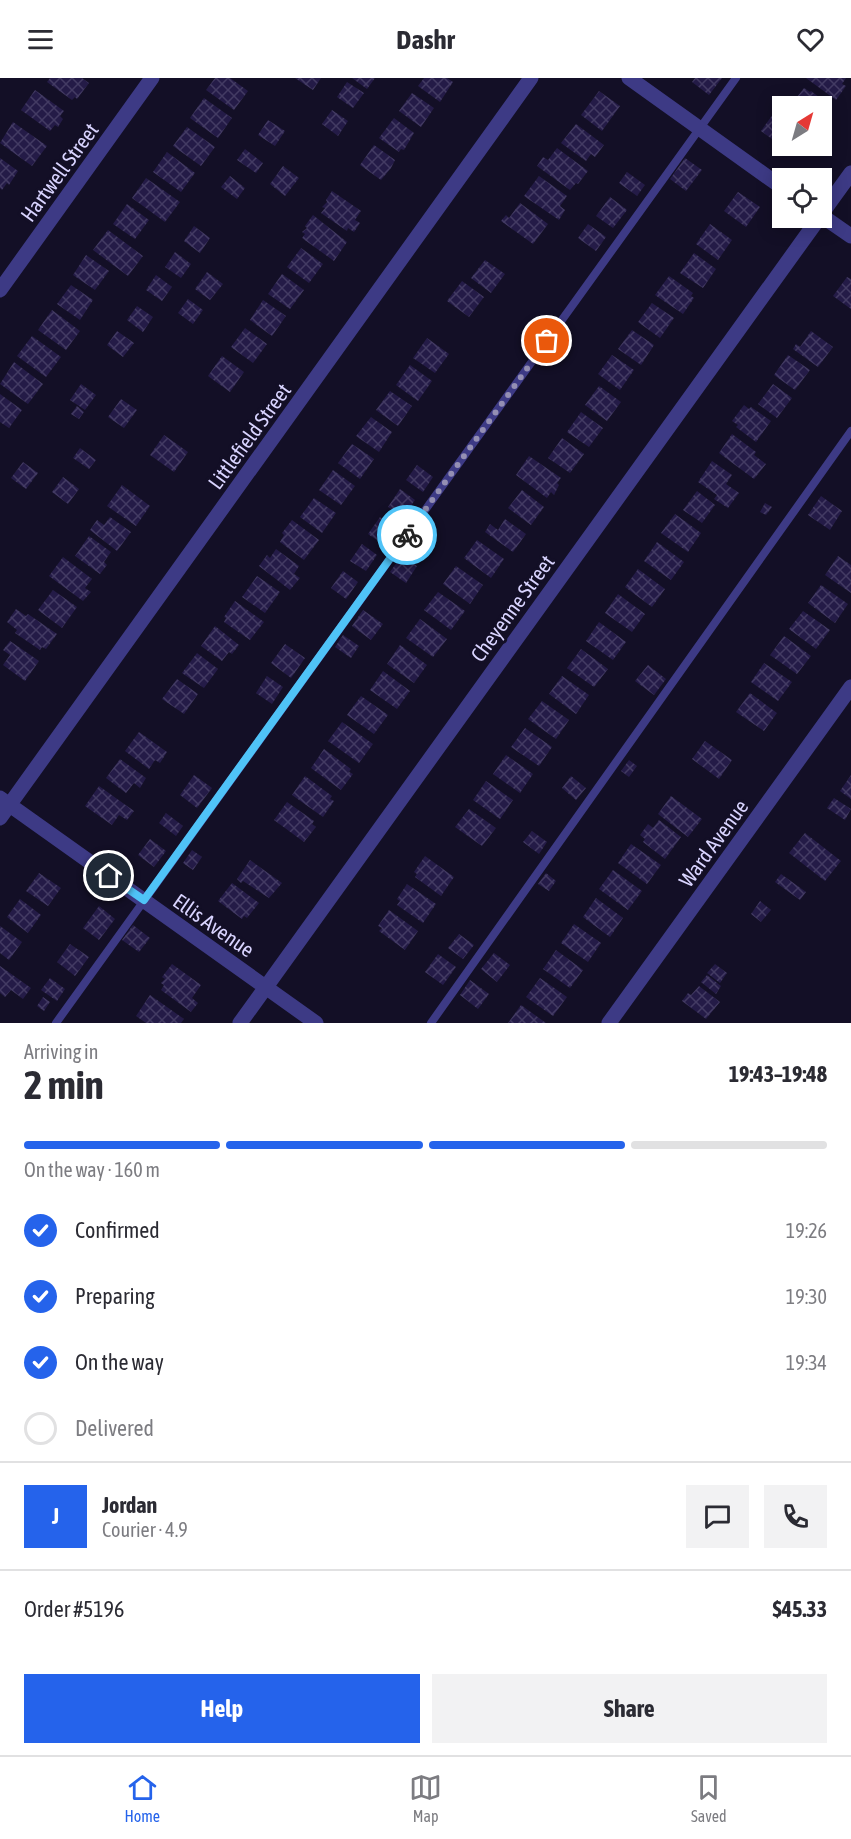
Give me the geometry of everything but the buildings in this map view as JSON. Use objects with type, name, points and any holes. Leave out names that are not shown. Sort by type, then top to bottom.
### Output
[{"type":"street","name":"Hartwell Street","points":[[0,290],[152,78]]},
{"type":"street","name":"Littlefield Street","points":[[3,807],[531,78]]},
{"type":"street","points":[[628,78],[772,180]]},
{"type":"street","name":"Cheyenne Street","points":[[832,200],[851,173]]},
{"type":"street","points":[[832,223],[851,236]]},
{"type":"street","name":"Cheyenne Street","points":[[240,1023],[812,228]]},
{"type":"street","name":"Ward Avenue","points":[[609,1023],[851,687]]},
{"type":"street","name":"Ellis Avenue","points":[[3,807],[144,900],[316,1023]]},
{"type":"lane","points":[[56,1023],[736,78]]},
{"type":"lane","points":[[431,1023],[851,431]]},
{"type":"way so far","points":[[407,535],[547,341]]},
{"type":"route","points":[[109,876],[144,900],[407,535]]}]
